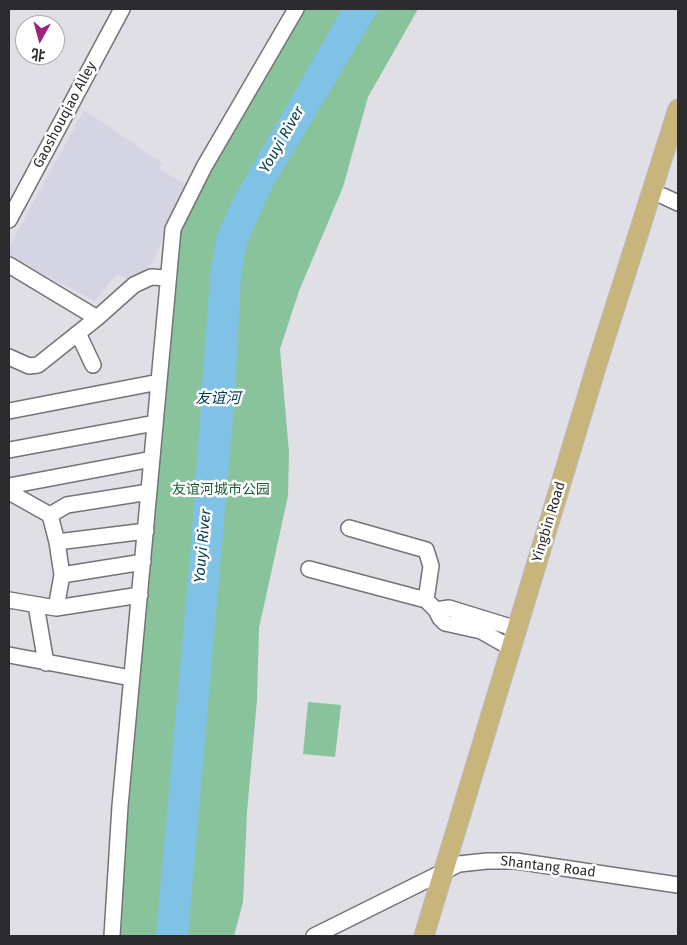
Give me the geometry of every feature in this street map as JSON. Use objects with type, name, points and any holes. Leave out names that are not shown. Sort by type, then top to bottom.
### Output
[{"type":"main road","name":"Yingbin Road","points":[[437,936],[451,871],[511,648],[678,109]]},
{"type":"main road","name":"Yingbin Road","points":[[424,936],[451,871],[536,591],[671,199],[678,149]]},
{"type":"street","name":"Gaoshouqiao Alley","points":[[9,220],[122,9]]},
{"type":"street","points":[[112,936],[130,678],[140,595],[173,229],[204,167],[296,9]]},
{"type":"street","points":[[9,265],[97,318]]},
{"type":"street","points":[[9,359],[29,366],[38,365],[97,318],[134,285],[151,277],[168,278]]},
{"type":"street","points":[[78,333],[93,365]]},
{"type":"street","points":[[9,411],[159,382]]},
{"type":"street","points":[[9,450],[155,423]]},
{"type":"street","points":[[9,486],[152,459]]},
{"type":"street","points":[[9,492],[50,515],[57,542],[62,576],[56,608]]},
{"type":"street","points":[[50,515],[67,505],[149,492]]},
{"type":"street","points":[[349,528],[426,550],[431,566],[431,605],[440,618],[445,623],[481,631],[511,648]]},
{"type":"street","points":[[57,542],[146,531]]},
{"type":"street","points":[[62,576],[143,562]]},
{"type":"street","points":[[309,569],[517,629]]},
{"type":"street","points":[[9,600],[56,608],[140,595]]},
{"type":"street","points":[[36,605],[46,663]]},
{"type":"street","points":[[9,655],[130,678]]},
{"type":"street","name":"Shantang Road","points":[[314,936],[451,871],[487,861],[516,861],[678,885]]},
{"type":"street","name":"Shantang Road","points":[[330,936],[451,871],[488,866],[515,866],[678,893]]},
{"type":"shaded area","points":[[84,110],[162,163],[159,169],[185,184],[153,262],[131,281],[117,274],[95,301],[9,256],[9,247]]},
{"type":"green space","name":"友谊河城市公园","points":[[302,9],[418,9],[368,97],[343,187],[299,291],[280,349],[289,452],[288,496],[259,628],[257,700],[247,812],[243,902],[234,936],[121,936],[120,905],[177,242],[198,188]]},
{"type":"green space","points":[[308,702],[341,705],[335,757],[303,754]]},
{"type":"water","name":"友谊河","points":[[342,9],[379,9],[273,186],[246,245],[241,277],[235,395],[188,936],[156,936],[191,545],[210,275],[217,235],[232,201]]},
{"type":"water label","name":"Youyi River","points":[[282,140]]},
{"type":"water label","name":"Youyi River","points":[[203,546]]}]
